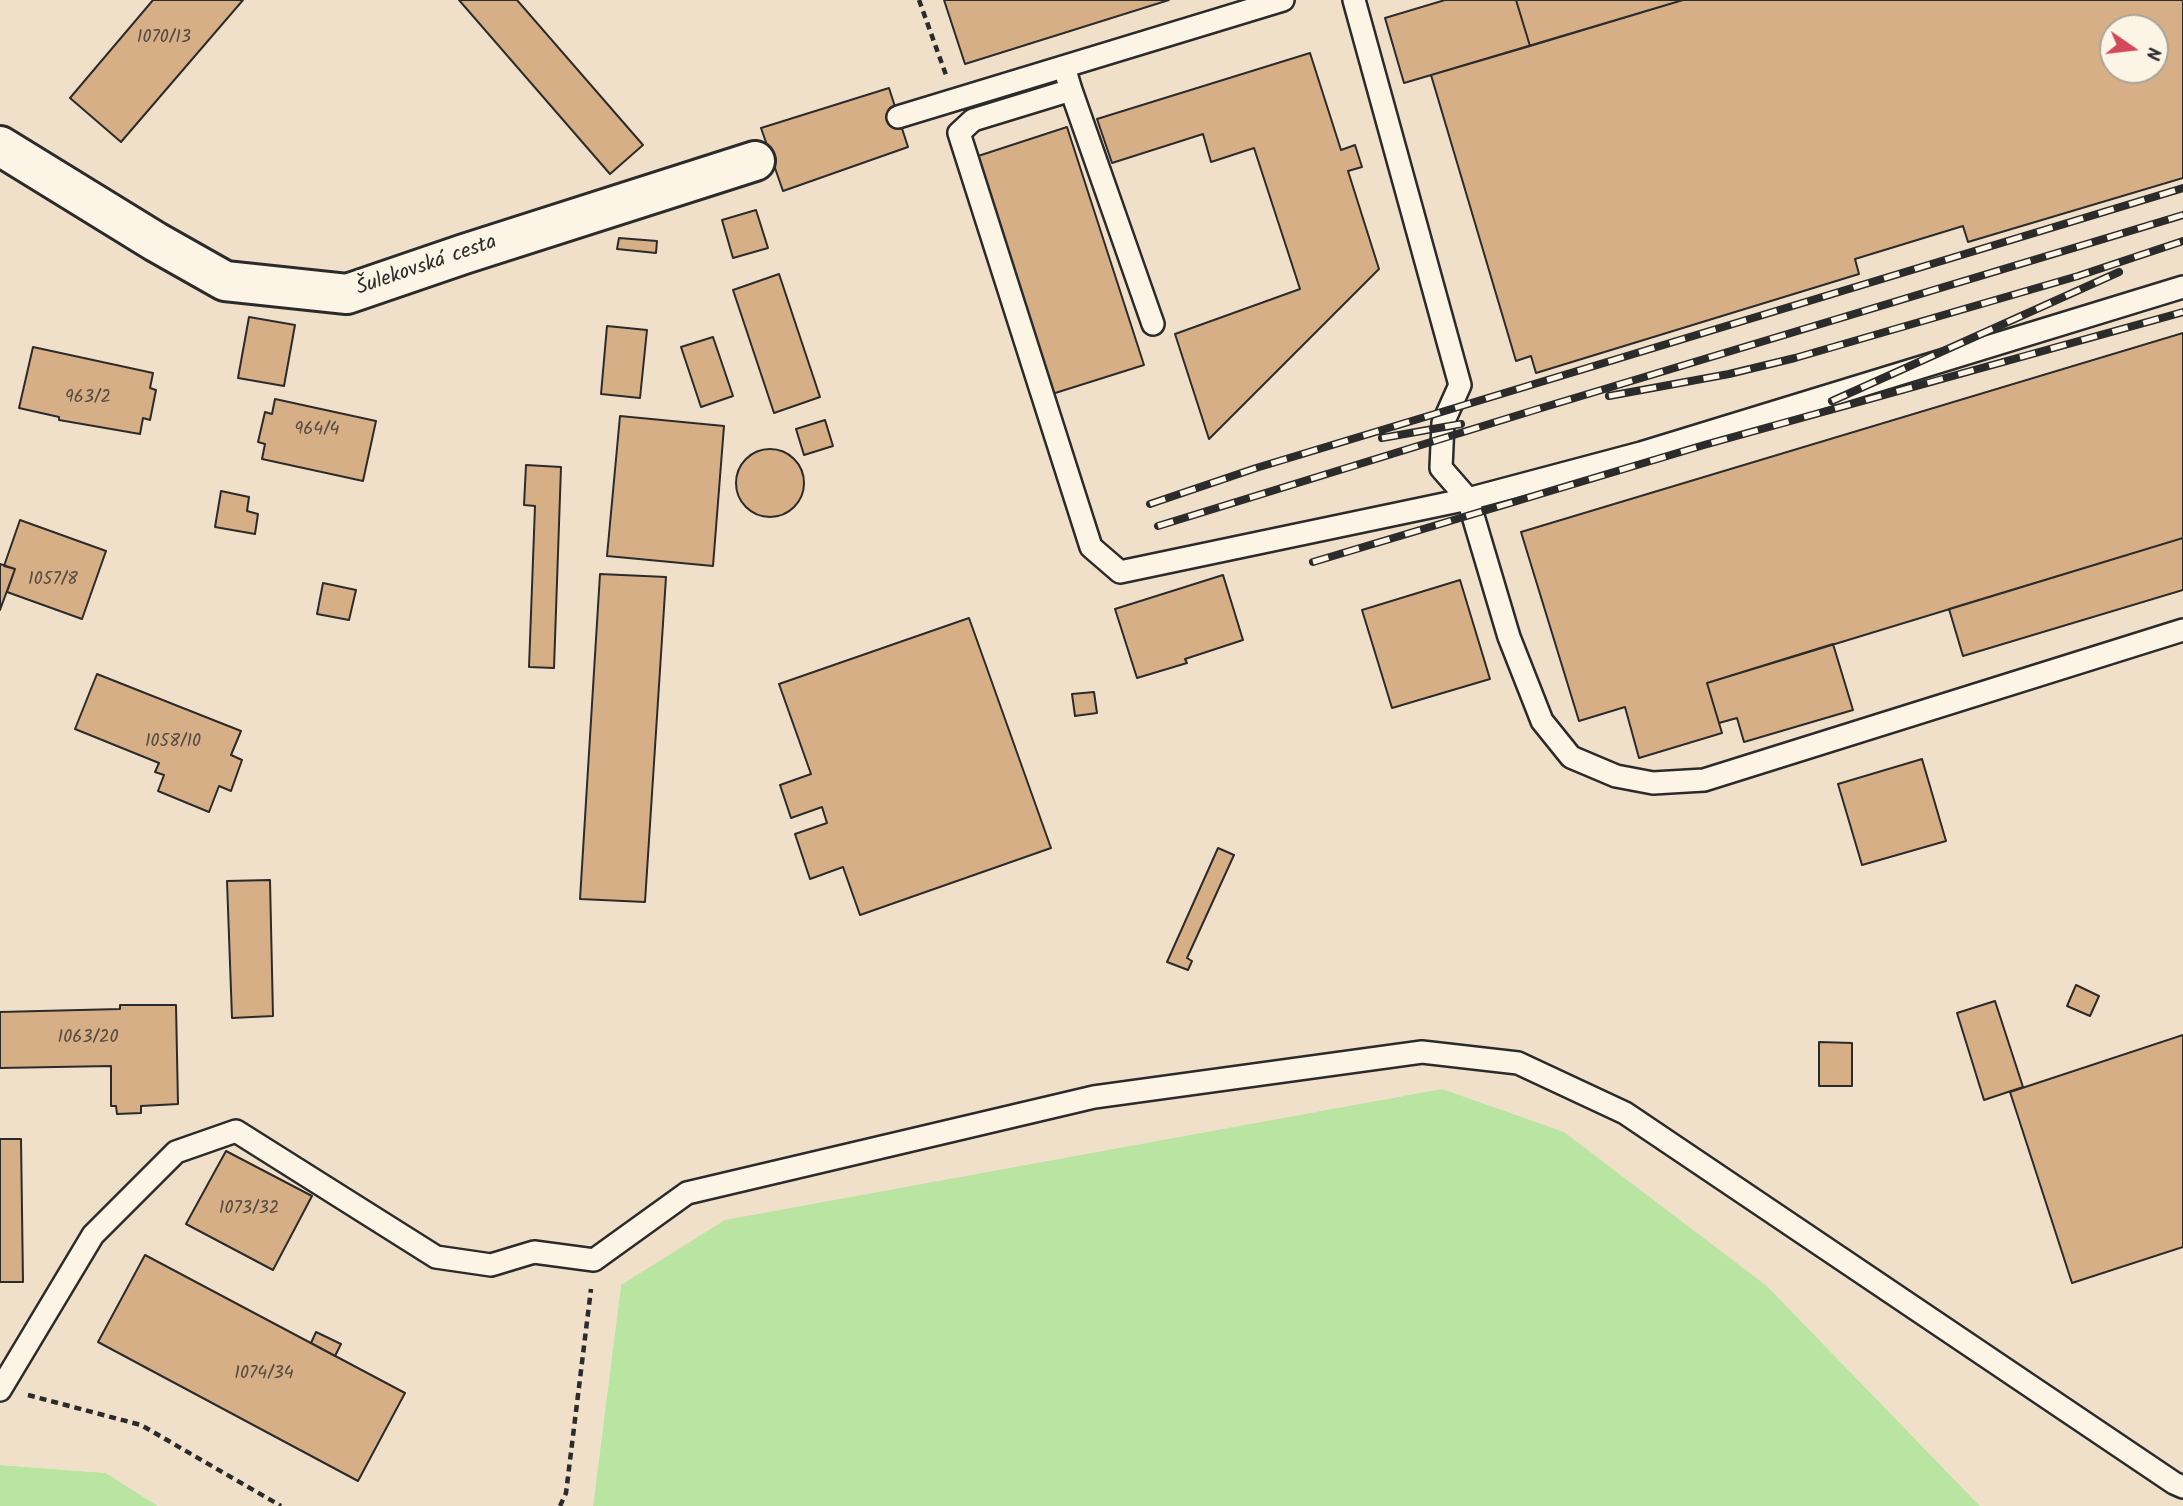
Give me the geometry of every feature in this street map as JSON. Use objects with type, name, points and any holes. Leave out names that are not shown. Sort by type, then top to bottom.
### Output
[{"type":"street","name":"Šulekovská cesta","points":[[0,146],[225,281],[347,294],[762,159]]},
{"type":"lane","points":[[898,117],[1283,0]]},
{"type":"lane","points":[[1354,0],[1460,385],[1443,423],[1440,468],[1468,499],[1509,638],[1542,721],[1571,757],[1616,776],[1653,783],[1704,780],[2183,630]]},
{"type":"lane","points":[[1064,67],[1153,324]]},
{"type":"lane","points":[[1071,90],[974,120],[960,134],[1091,547],[1120,572],[1468,499],[1641,453],[2183,286]]},
{"type":"lane","points":[[1,1389],[93,1235],[176,1152],[236,1131],[436,1257],[491,1265],[534,1251],[594,1260],[687,1194],[1094,1097],[1422,1052],[1518,1063],[1625,1113],[2151,1468],[2183,1486]]},
{"type":"path","points":[[919,0],[954,100]]},
{"type":"path","points":[[560,1506],[566,1493],[594,1260]]},
{"type":"path","points":[[1,1389],[141,1425],[281,1506]]},
{"type":"shaded area","points":[[0,0],[2183,0],[2183,1506],[1980,1506],[1768,1287],[621,1285],[593,1506],[158,1506],[106,1473],[0,1465]]},
{"type":"green space","points":[[1442,1089],[1564,1132],[1768,1287],[1980,1506],[593,1506],[621,1285],[725,1220]]},
{"type":"green space","points":[[0,1465],[106,1473],[158,1506],[0,1506]]},
{"type":"building","points":[[153,0],[243,0],[121,142],[70,98]]},
{"type":"building","points":[[459,0],[517,0],[643,145],[610,174]]},
{"type":"building","points":[[944,0],[1169,0],[965,64]]},
{"type":"building","points":[[1445,0],[1516,0],[1530,46],[1404,83],[1385,18]]},
{"type":"building","points":[[1516,0],[1683,0],[1530,46]]},
{"type":"building","points":[[1683,0],[2183,0],[2183,178],[1968,242],[1963,226],[1855,259],[1859,274],[1536,373],[1531,356],[1516,361],[1431,75]]},
{"type":"building","points":[[1310,53],[1341,150],[1355,145],[1362,167],[1348,171],[1379,269],[1209,439],[1175,334],[1300,289],[1254,148],[1211,162],[1203,134],[1112,163],[1097,119]]},
{"type":"building","points":[[889,88],[908,147],[783,191],[761,128]]},
{"type":"building","points":[[1067,127],[1144,365],[1052,394],[975,157]]},
{"type":"building","points":[[756,210],[768,248],[733,258],[722,220]]},
{"type":"building","points":[[619,238],[657,241],[656,253],[617,249]]},
{"type":"building","points":[[779,274],[820,397],[774,413],[733,290]]},
{"type":"building","points":[[249,317],[295,325],[284,386],[238,378]]},
{"type":"building","points":[[607,326],[647,330],[640,398],[601,394]]},
{"type":"building","points":[[2183,333],[2183,538],[1707,683],[1722,733],[1639,758],[1625,707],[1579,721],[1521,532]]},
{"type":"building","points":[[713,337],[733,396],[701,407],[681,347]]},
{"type":"building","points":[[33,347],[153,373],[150,388],[156,390],[150,420],[143,418],[140,434],[59,420],[59,417],[19,408]]},
{"type":"building","points":[[275,399],[376,421],[363,481],[262,459],[265,444],[258,442],[265,412],[272,414]]},
{"type":"building","points":[[620,416],[724,426],[713,566],[607,556]]},
{"type":"building","points":[[825,420],[833,446],[804,455],[796,429]]},
{"type":"building","points":[[770,449],[783,452],[794,459],[801,470],[804,483],[801,496],[794,507],[783,514],[770,517],[757,514],[746,507],[739,496],[736,483],[739,470],[746,459],[757,452]]},
{"type":"building","points":[[526,465],[561,467],[554,668],[529,667],[535,506],[524,505]]},
{"type":"building","points":[[221,491],[249,497],[247,511],[258,514],[255,534],[215,527]]},
{"type":"building","points":[[20,520],[106,551],[82,619],[7,592],[15,569],[4,566]]},
{"type":"building","points":[[2183,538],[2183,590],[1963,656],[1949,609]]},
{"type":"building","points":[[0,564],[15,569],[0,610]]},
{"type":"building","points":[[600,574],[666,577],[645,902],[580,899]]},
{"type":"building","points":[[1223,575],[1243,640],[1185,659],[1187,663],[1137,678],[1115,609]]},
{"type":"building","points":[[1460,580],[1490,679],[1392,708],[1362,610]]},
{"type":"building","points":[[323,583],[356,590],[349,620],[317,614]]},
{"type":"building","points":[[969,618],[1051,848],[860,915],[843,867],[810,879],[795,834],[827,823],[822,807],[791,818],[780,785],[811,774],[779,684]]},
{"type":"building","points":[[1833,644],[1853,710],[1744,742],[1737,718],[1719,723],[1707,683]]},
{"type":"building","points":[[97,674],[241,731],[231,755],[242,760],[231,791],[219,786],[209,812],[158,791],[164,775],[155,772],[159,763],[75,729]]},
{"type":"building","points":[[1094,692],[1097,713],[1075,716],[1072,694]]},
{"type":"building","points":[[1922,759],[1946,841],[1862,865],[1838,784]]},
{"type":"building","points":[[1218,848],[1234,855],[1187,958],[1192,961],[1188,970],[1167,962]]},
{"type":"building","points":[[270,880],[273,1016],[232,1018],[227,881]]},
{"type":"building","points":[[2076,985],[2099,996],[2090,1016],[2067,1006]]},
{"type":"building","points":[[1995,1001],[2023,1087],[1984,1100],[1957,1013]]},
{"type":"building","points":[[120,1005],[176,1005],[178,1104],[141,1106],[141,1113],[117,1114],[116,1106],[111,1106],[111,1066],[0,1068],[0,1012],[120,1009]]},
{"type":"building","points":[[2183,1035],[2183,1247],[2072,1283],[2010,1092]]},
{"type":"building","points":[[1819,1042],[1852,1043],[1852,1086],[1819,1086]]},
{"type":"building","points":[[0,1139],[21,1139],[23,1282],[0,1282]]},
{"type":"building","points":[[226,1151],[312,1196],[273,1270],[186,1224]]},
{"type":"building","points":[[145,1255],[405,1393],[358,1481],[98,1342]]},
{"type":"building","points":[[316,1332],[341,1344],[335,1356],[311,1343]]},
{"type":"railway","points":[[1150,504],[1256,468],[2183,188]]},
{"type":"railway","points":[[1158,526],[2183,215]]},
{"type":"railway","points":[[1609,396],[1729,374],[1795,358],[2078,276],[2183,241]]},
{"type":"railway","points":[[1832,401],[2119,272]]},
{"type":"railway","points":[[1313,562],[1704,445],[2183,312]]},
{"type":"railway","points":[[1382,438],[1461,424]]}]
